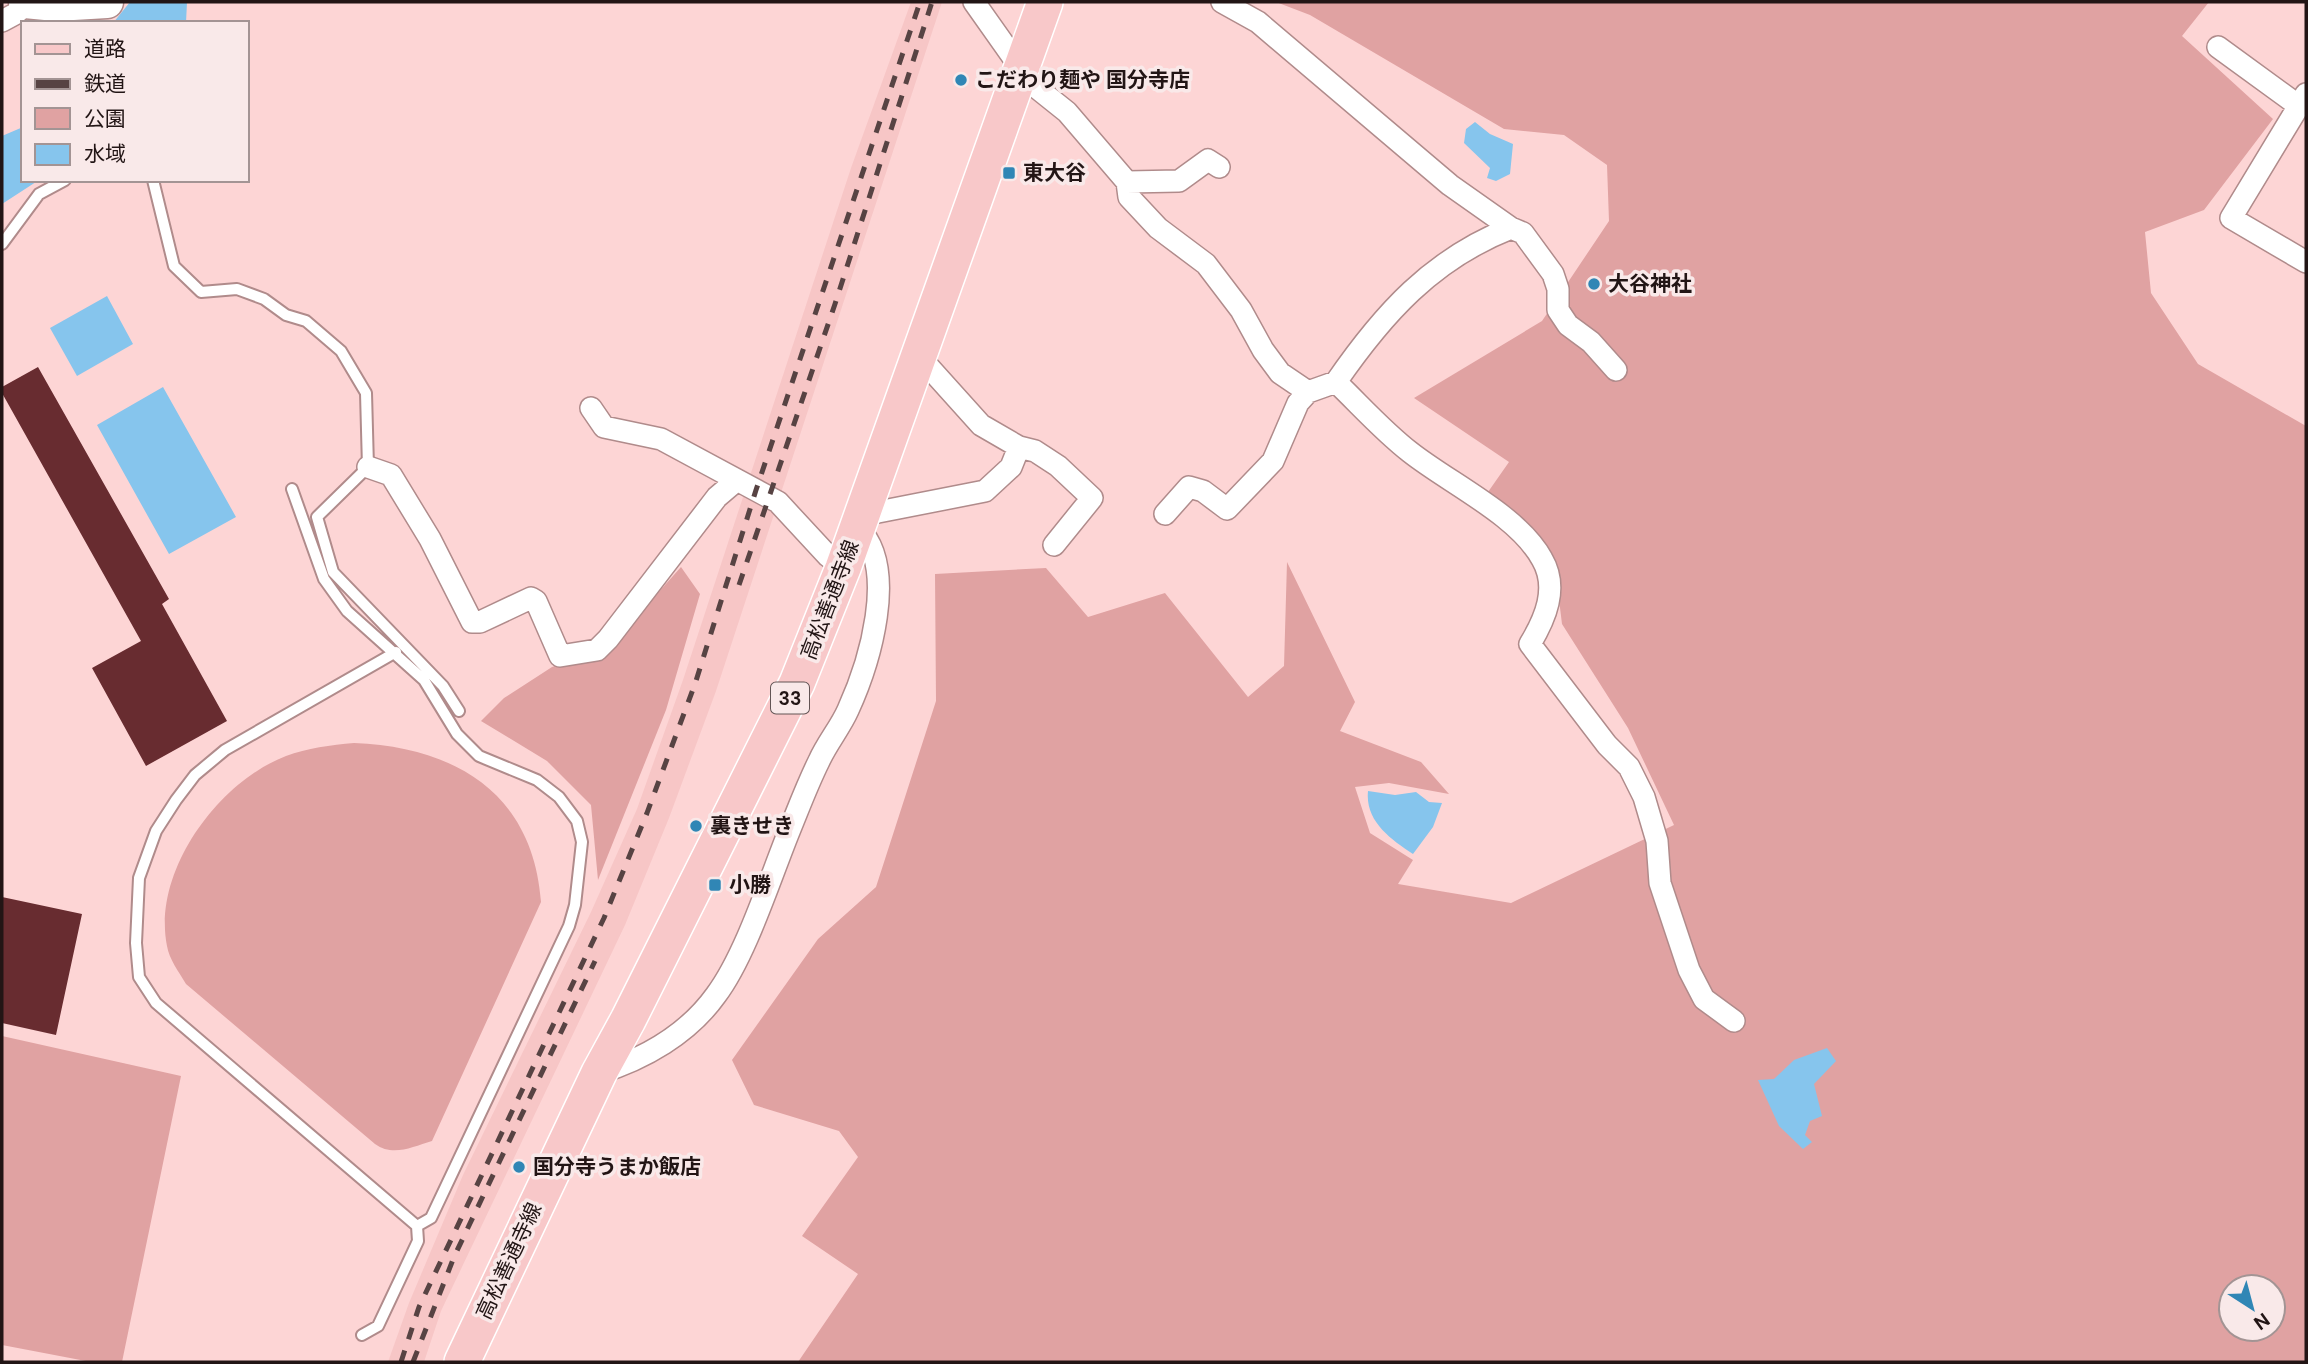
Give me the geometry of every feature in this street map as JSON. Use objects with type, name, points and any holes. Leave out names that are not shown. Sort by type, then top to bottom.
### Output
[{"type":"main road","points":[[18,8],[102,2]]},
{"type":"main road","name":"高松善通寺線","points":[[462,1362],[598,1073],[635,1007],[792,695],[861,520],[1020,66],[1045,2]]},
{"type":"street","points":[[974,2],[1032,83],[1067,112],[1127,182],[1129,197],[1158,228],[1206,264],[1241,310],[1280,373],[1308,392]]},
{"type":"street","points":[[1222,2],[1258,22],[1441,178],[1511,229],[1523,233],[1553,274],[1558,289],[1558,310],[1568,325],[1591,342],[1616,370]]},
{"type":"street","points":[[2218,47],[2304,97],[2231,218],[2306,262]]},
{"type":"street","points":[[1127,182],[1179,181],[1208,160],[1219,167]]},
{"type":"street","points":[[1165,514],[1189,487],[1203,491],[1227,509],[1273,461],[1298,403],[1308,392],[1336,382],[1388,311],[1407,293],[1481,240],[1511,229]]},
{"type":"street","points":[[918,355],[981,425],[1019,447],[1035,451],[1058,466],[1092,498],[1054,545]]},
{"type":"street","points":[[1336,382],[1408,450],[1520,533],[1543,560],[1550,594],[1545,618],[1530,644],[1607,746],[1629,767],[1644,797],[1657,841],[1660,883],[1689,970],[1704,999],[1734,1021]]},
{"type":"street","points":[[591,408],[604,427],[661,439],[778,502],[828,556],[843,568]]},
{"type":"street","points":[[598,1073],[636,1059],[694,1021],[717,994],[736,960],[819,760],[848,710],[868,656],[878,586],[875,554],[861,520],[878,512],[985,491],[1011,467],[1019,447]]},
{"type":"street","points":[[368,467],[391,475],[430,539],[472,622],[480,622],[531,598],[536,601],[560,656],[597,650],[717,497],[737,481]]},
{"type":"lane","points":[[2,244],[38,194],[61,182]]},
{"type":"lane","points":[[153,182],[174,266],[201,292],[237,289],[264,299],[286,315],[306,321],[341,351],[366,393],[368,467],[317,517],[333,572],[443,686],[459,711]]},
{"type":"lane","points":[[292,489],[324,579],[347,611],[396,652],[424,680],[457,734],[479,755],[537,780],[559,797],[577,821],[582,842],[575,905],[569,926],[431,1218],[417,1226]]},
{"type":"lane","points":[[347,611],[358,597]]},
{"type":"lane","points":[[362,1335],[378,1326],[418,1241],[417,1226],[156,1003],[139,977],[136,943],[139,878],[156,831],[195,775],[225,750],[396,652]]},
{"type":"shaded area","points":[[911,2],[942,2],[716,691],[669,818],[625,925],[441,1311],[424,1362],[388,1362],[409,1303],[463,1175],[591,912],[637,809],[683,680],[851,168]]},
{"type":"green space","points":[[1276,2],[2209,2],[2182,36],[2273,119],[2204,210],[2145,232],[2151,293],[2198,364],[2306,426],[2306,1362],[798,1362],[858,1274],[802,1236],[858,1157],[839,1131],[754,1105],[732,1060],[818,939],[876,887],[936,701],[935,574],[1046,568],[1088,617],[1165,593],[1248,697],[1284,666],[1287,562],[1355,702],[1340,731],[1421,762],[1449,794],[1389,783],[1355,787],[1370,833],[1413,860],[1398,884],[1511,903],[1674,825],[1628,728],[1562,624],[1555,567],[1488,492],[1509,462],[1414,398],[1542,321],[1609,221],[1607,165],[1564,135],[1504,129],[1310,15]]},
{"type":"green space","points":[[681,567],[700,594],[666,710],[598,880],[591,805],[547,761],[481,721],[504,698],[552,667],[607,650]]},
{"type":"green space","points":[[354,743],[425,754],[455,766],[482,783],[505,805],[523,832],[535,864],[541,902],[432,1141],[403,1150],[389,1150],[375,1144],[186,984],[172,961],[167,946],[165,918],[170,889],[180,860],[195,833],[215,808],[237,786],[286,756],[319,747]]},
{"type":"green space","points":[[2,1036],[181,1076],[122,1362],[91,1362],[2,1345]]},
{"type":"water","points":[[130,2],[187,2],[186,21],[115,21]]},
{"type":"water","points":[[1475,122],[1490,134],[1513,144],[1510,174],[1496,181],[1487,178],[1490,168],[1464,143],[1466,129]]},
{"type":"water","points":[[21,128],[21,182],[36,182],[2,204],[2,136]]},
{"type":"water","points":[[107,296],[133,344],[77,376],[50,328]]},
{"type":"water","points":[[163,387],[236,517],[169,554],[97,425]]},
{"type":"water","points":[[1368,791],[1395,795],[1416,792],[1429,802],[1442,803],[1433,827],[1413,854],[1388,835],[1375,820],[1368,802]]},
{"type":"water","points":[[1827,1048],[1836,1061],[1814,1084],[1822,1116],[1810,1121],[1805,1135],[1812,1142],[1803,1149],[1779,1126],[1758,1080],[1774,1079],[1794,1060]]},
{"type":"building","points":[[38,367],[169,599],[162,604],[227,721],[146,766],[92,668],[141,641],[2,393],[2,387]]},
{"type":"building","points":[[2,897],[82,914],[56,1035],[2,1023]]},
{"type":"railway","points":[[401,1362],[419,1307],[604,918],[647,813],[695,684],[756,490],[920,2]]},
{"type":"railway","points":[[739,585],[835,304],[932,2]]},
{"type":"railway","points":[[413,1362],[454,1257],[595,961]]},
{"type":"place","name":"こだわり麺や 国分寺店","points":[[961,80]]},
{"type":"place","name":"東大谷","points":[[1009,173]]},
{"type":"place","name":"大谷神社","points":[[1594,284]]},
{"type":"place","name":"裏きせき","points":[[696,826]]},
{"type":"place","name":"小勝","points":[[715,885]]},
{"type":"place","name":"国分寺うまか飯店","points":[[519,1167]]}]
